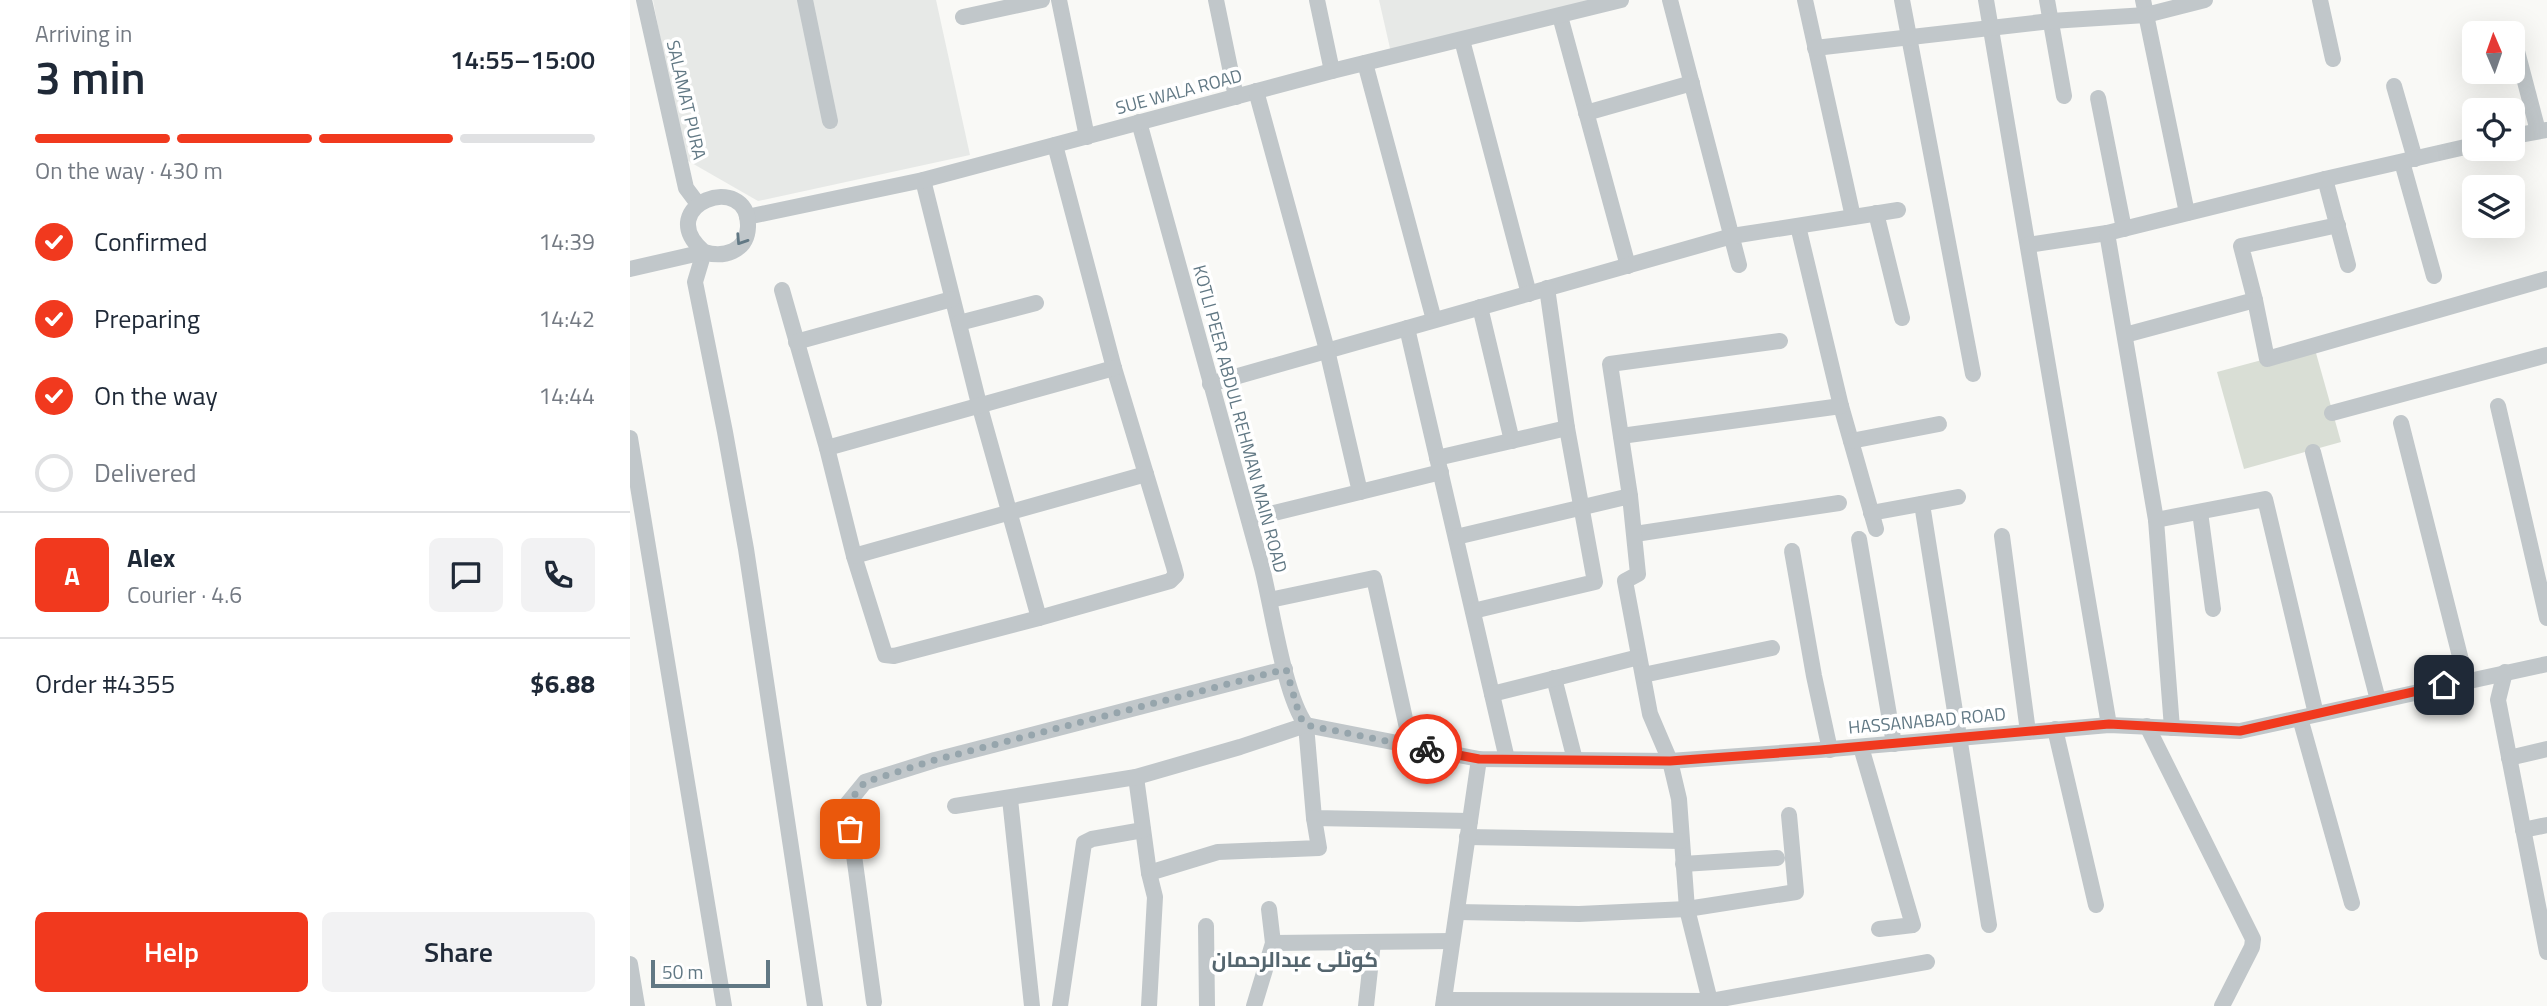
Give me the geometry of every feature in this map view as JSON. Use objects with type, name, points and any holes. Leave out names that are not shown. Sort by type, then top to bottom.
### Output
[{"type":"street","name":"SALAMAT PURA","points":[[644,0],[686,188],[698,204]]},
{"type":"street","points":[[805,0],[830,121]]},
{"type":"street","points":[[963,17],[1042,0]]},
{"type":"street","points":[[1059,0],[1087,136]]},
{"type":"street","points":[[1216,0],[1236,97]]},
{"type":"street","points":[[1317,0],[1332,71]]},
{"type":"street","name":"SUE WALA ROAD","points":[[747,217],[923,180],[1332,71],[1621,0]]},
{"type":"street","points":[[1670,0],[1739,265]]},
{"type":"street","points":[[1805,0],[1853,217]]},
{"type":"street","points":[[1902,0],[1973,374]]},
{"type":"street","points":[[1986,0],[2109,724]]},
{"type":"street","points":[[2047,0],[2064,96]]},
{"type":"street","points":[[1815,48],[2205,0]]},
{"type":"street","points":[[2320,0],[2333,59]]},
{"type":"street","points":[[2145,8],[2187,213]]},
{"type":"street","points":[[1560,16],[1628,266]]},
{"type":"street","points":[[1462,40],[1529,293]]},
{"type":"street","points":[[1365,63],[1434,320]]},
{"type":"street","points":[[2525,76],[2542,130]]},
{"type":"street","points":[[1586,113],[1692,83]]},
{"type":"street","points":[[2395,86],[2434,276]]},
{"type":"street","points":[[1256,91],[1327,350],[1360,492]]},
{"type":"street","points":[[2098,97],[2124,229]]},
{"type":"street","name":"KOTLI PEER ABDUL REHMAN MAIN ROAD","points":[[1139,122],[1249,519],[1286,669],[1300,717],[1306,725],[1318,848],[1218,852],[1149,873]]},
{"type":"street","points":[[782,290],[827,448],[854,556],[885,655],[894,656],[1170,581],[1177,575],[1114,368],[1055,145]]},
{"type":"street","points":[[2028,245],[2107,233],[2462,148]]},
{"type":"street","points":[[2325,179],[2348,265]]},
{"type":"street","points":[[923,180],[979,404],[1039,618]]},
{"type":"street","points":[[722,196],[742,207],[747,217],[748,229],[745,240],[737,249],[715,255],[704,252],[695,244],[689,233],[689,221],[698,204],[711,197],[722,196]]},
{"type":"street","points":[[1210,384],[1732,236],[1898,210]]},
{"type":"street","points":[[1876,213],[1902,318]]},
{"type":"street","points":[[2337,225],[2241,246],[2267,359],[2547,279]]},
{"type":"street","points":[[1798,226],[1841,406],[1874,521],[1922,504],[1958,497]]},
{"type":"street","points":[[2107,233],[2156,520],[2172,728]]},
{"type":"street","points":[[630,269],[704,252]]},
{"type":"street","points":[[704,252],[695,282],[726,432],[746,549],[815,1006]]},
{"type":"street","points":[[1473,611],[1595,582],[1567,428],[1547,288]]},
{"type":"street","points":[[796,342],[952,299]]},
{"type":"street","points":[[2125,335],[2255,300]]},
{"type":"street","points":[[958,323],[1036,303]]},
{"type":"street","points":[[1480,307],[1512,440]]},
{"type":"street","points":[[1407,328],[1507,759]]},
{"type":"street","points":[[1710,1001],[1687,909],[1679,799],[1670,761],[1650,715],[1625,581],[1638,574],[1630,496],[1610,364],[1780,341]]},
{"type":"street","points":[[2332,413],[2547,355]]},
{"type":"street","points":[[827,448],[1114,368]]},
{"type":"street","points":[[2498,405],[2547,618]]},
{"type":"street","points":[[1621,436],[1841,406]]},
{"type":"street","points":[[2402,423],[2466,680]]},
{"type":"street","points":[[1851,440],[1939,424]]},
{"type":"street","points":[[1249,519],[1360,492],[1512,440],[1567,428]]},
{"type":"street","points":[[630,438],[724,1006]]},
{"type":"street","points":[[2313,452],[2378,700]]},
{"type":"street","points":[[854,556],[1146,474]]},
{"type":"street","points":[[1456,537],[1630,496]]},
{"type":"street","points":[[2156,520],[2265,499],[2308,716],[2352,903]]},
{"type":"street","points":[[1635,534],[1839,503]]},
{"type":"street","points":[[1922,504],[1989,925]]},
{"type":"street","points":[[2200,512],[2213,609]]},
{"type":"street","points":[[2002,536],[2028,732]]},
{"type":"street","points":[[1858,539],[1894,744]]},
{"type":"street","points":[[1792,551],[1830,750]]},
{"type":"street","points":[[1270,600],[1374,578],[1411,746]]},
{"type":"street","points":[[1643,675],[1772,648]]},
{"type":"street","points":[[1492,694],[1639,657]]},
{"type":"street","name":"HASSANABAD ROAD","points":[[1306,725],[1479,759],[1670,761],[1830,750],[2109,724],[2240,731],[2547,663]]},
{"type":"street","points":[[874,1002],[847,804],[865,782],[935,760],[1286,669]]},
{"type":"street","points":[[2505,672],[2498,700],[2523,830],[2542,904],[2547,952]]},
{"type":"street","points":[[1554,678],[1575,760]]},
{"type":"street","points":[[955,806],[1136,778],[1201,760],[1306,725]]},
{"type":"street","points":[[2147,726],[2253,939],[2252,947],[2222,1006]]},
{"type":"street","points":[[2054,729],[2096,905]]},
{"type":"street","points":[[1861,747],[1913,925],[1880,929]]},
{"type":"street","points":[[2510,758],[2547,749]]},
{"type":"street","points":[[1479,759],[1443,1003],[1710,1001],[1927,962]]},
{"type":"street","points":[[1136,778],[1149,873],[1156,897],[1149,1006]]},
{"type":"street","points":[[1010,799],[1032,1006]]},
{"type":"street","points":[[1457,912],[1579,914],[1687,909],[1796,892],[1789,815]]},
{"type":"street","points":[[1314,818],[1681,841]]},
{"type":"street","points":[[2523,830],[2547,825]]},
{"type":"street","points":[[1060,1006],[1084,843],[1092,839],[1143,830]]},
{"type":"street","points":[[1683,864],[1777,858]]},
{"type":"street","points":[[1254,1006],[1273,943],[1269,909]]},
{"type":"street","points":[[1206,926],[1206,1006]]},
{"type":"street","points":[[1273,943],[1452,941]]},
{"type":"street","points":[[1366,1006],[1373,942]]},
{"type":"street","points":[[630,964],[637,1006]]},
{"type":"shaded area","points":[[653,0],[936,0],[970,155],[758,201],[683,158]]},
{"type":"shaded area","points":[[1379,0],[1620,0],[1392,57]]},
{"type":"shaded area","points":[[2314,346],[2341,442],[2244,469],[2217,372]]},
{"type":"way so far","points":[[850,829],[847,804],[865,782],[935,760],[1286,669],[1300,717],[1306,725],[1427,749]]},
{"type":"district","name":"کوٹلی عبدالرحمان","points":[[1295,960]]},
{"type":"route","points":[[1427,749],[1479,759],[1670,761],[2109,724],[2240,731],[2444,685]]}]
